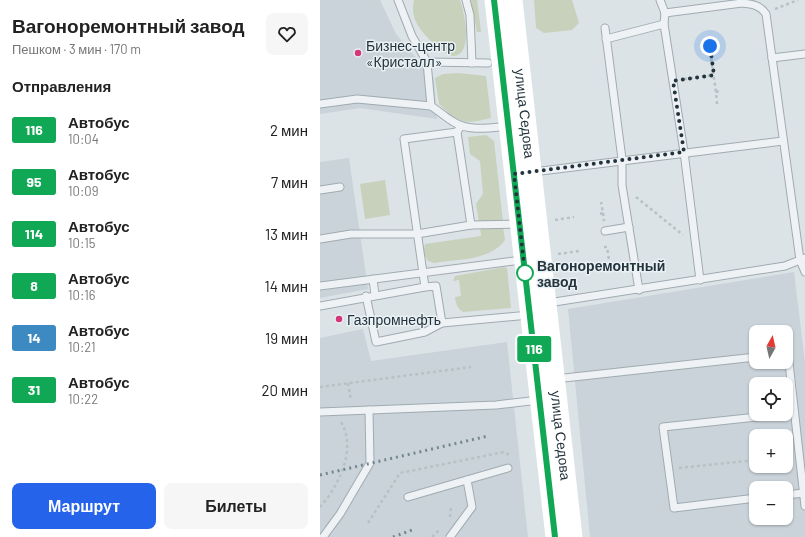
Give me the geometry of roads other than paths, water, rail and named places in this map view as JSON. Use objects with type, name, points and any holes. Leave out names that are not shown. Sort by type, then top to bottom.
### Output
[{"type":"main road","name":"улица Седова","points":[[494,0],[518,125],[524,173],[548,303],[547,380],[555,537]]},
{"type":"main road","name":"улица Седова","points":[[513,0],[518,125]]},
{"type":"main road","name":"улица Седова","points":[[524,173],[520,224],[523,260],[530,315],[547,380]]},
{"type":"main road","name":"улица Седова","points":[[549,399],[573,537]]},
{"type":"lane","points":[[398,0],[412,36],[427,62],[432,106]]},
{"type":"lane","points":[[466,0],[470,15],[472,63]]},
{"type":"lane","points":[[660,0],[666,13],[664,24],[684,152],[700,280]]},
{"type":"lane","points":[[666,13],[742,3],[753,4],[762,8],[766,14],[783,140],[805,272]]},
{"type":"lane","points":[[606,39],[664,24]]},
{"type":"lane","points":[[605,28],[622,159],[622,185],[639,290]]},
{"type":"lane","points":[[772,58],[805,54]]},
{"type":"lane","points":[[427,62],[488,63]]},
{"type":"lane","points":[[320,104],[357,99],[432,106],[442,112],[459,129],[471,225]]},
{"type":"lane","points":[[425,287],[404,139],[459,129],[479,129],[518,125]]},
{"type":"lane","points":[[524,173],[622,159],[783,140]]},
{"type":"lane","points":[[320,190],[340,187]]},
{"type":"lane","points":[[320,239],[351,234],[417,234],[471,225],[520,224]]},
{"type":"lane","points":[[605,231],[629,227]]},
{"type":"lane","points":[[548,303],[785,266],[802,259]]},
{"type":"lane","points":[[320,286],[523,260]]},
{"type":"lane","points":[[373,279],[375,295]]},
{"type":"lane","points":[[320,306],[366,296],[436,286],[442,322]]},
{"type":"lane","points":[[366,296],[376,342],[425,332],[442,322],[530,315]]},
{"type":"lane","points":[[547,380],[749,358]]},
{"type":"lane","points":[[790,369],[805,506]]},
{"type":"lane","points":[[320,412],[496,404],[549,399]]},
{"type":"lane","points":[[323,537],[340,514],[370,463],[369,410]]},
{"type":"lane","points":[[749,418],[663,428],[674,508],[749,499]]},
{"type":"lane","points":[[408,497],[508,468]]},
{"type":"lane","points":[[450,537],[472,507],[467,480]]},
{"type":"lane","points":[[793,494],[804,493]]},
{"type":"railway","points":[[320,475],[488,436]]},
{"type":"railway","points":[[393,537],[412,530]]},
{"type":"place","name":"Бизнес-центр «Кристалл»","points":[[358,53]]},
{"type":"place","name":"Вагоноремонтный завод","points":[[525,273]]},
{"type":"place","name":"Газпромнефть","points":[[339,319]]}]
